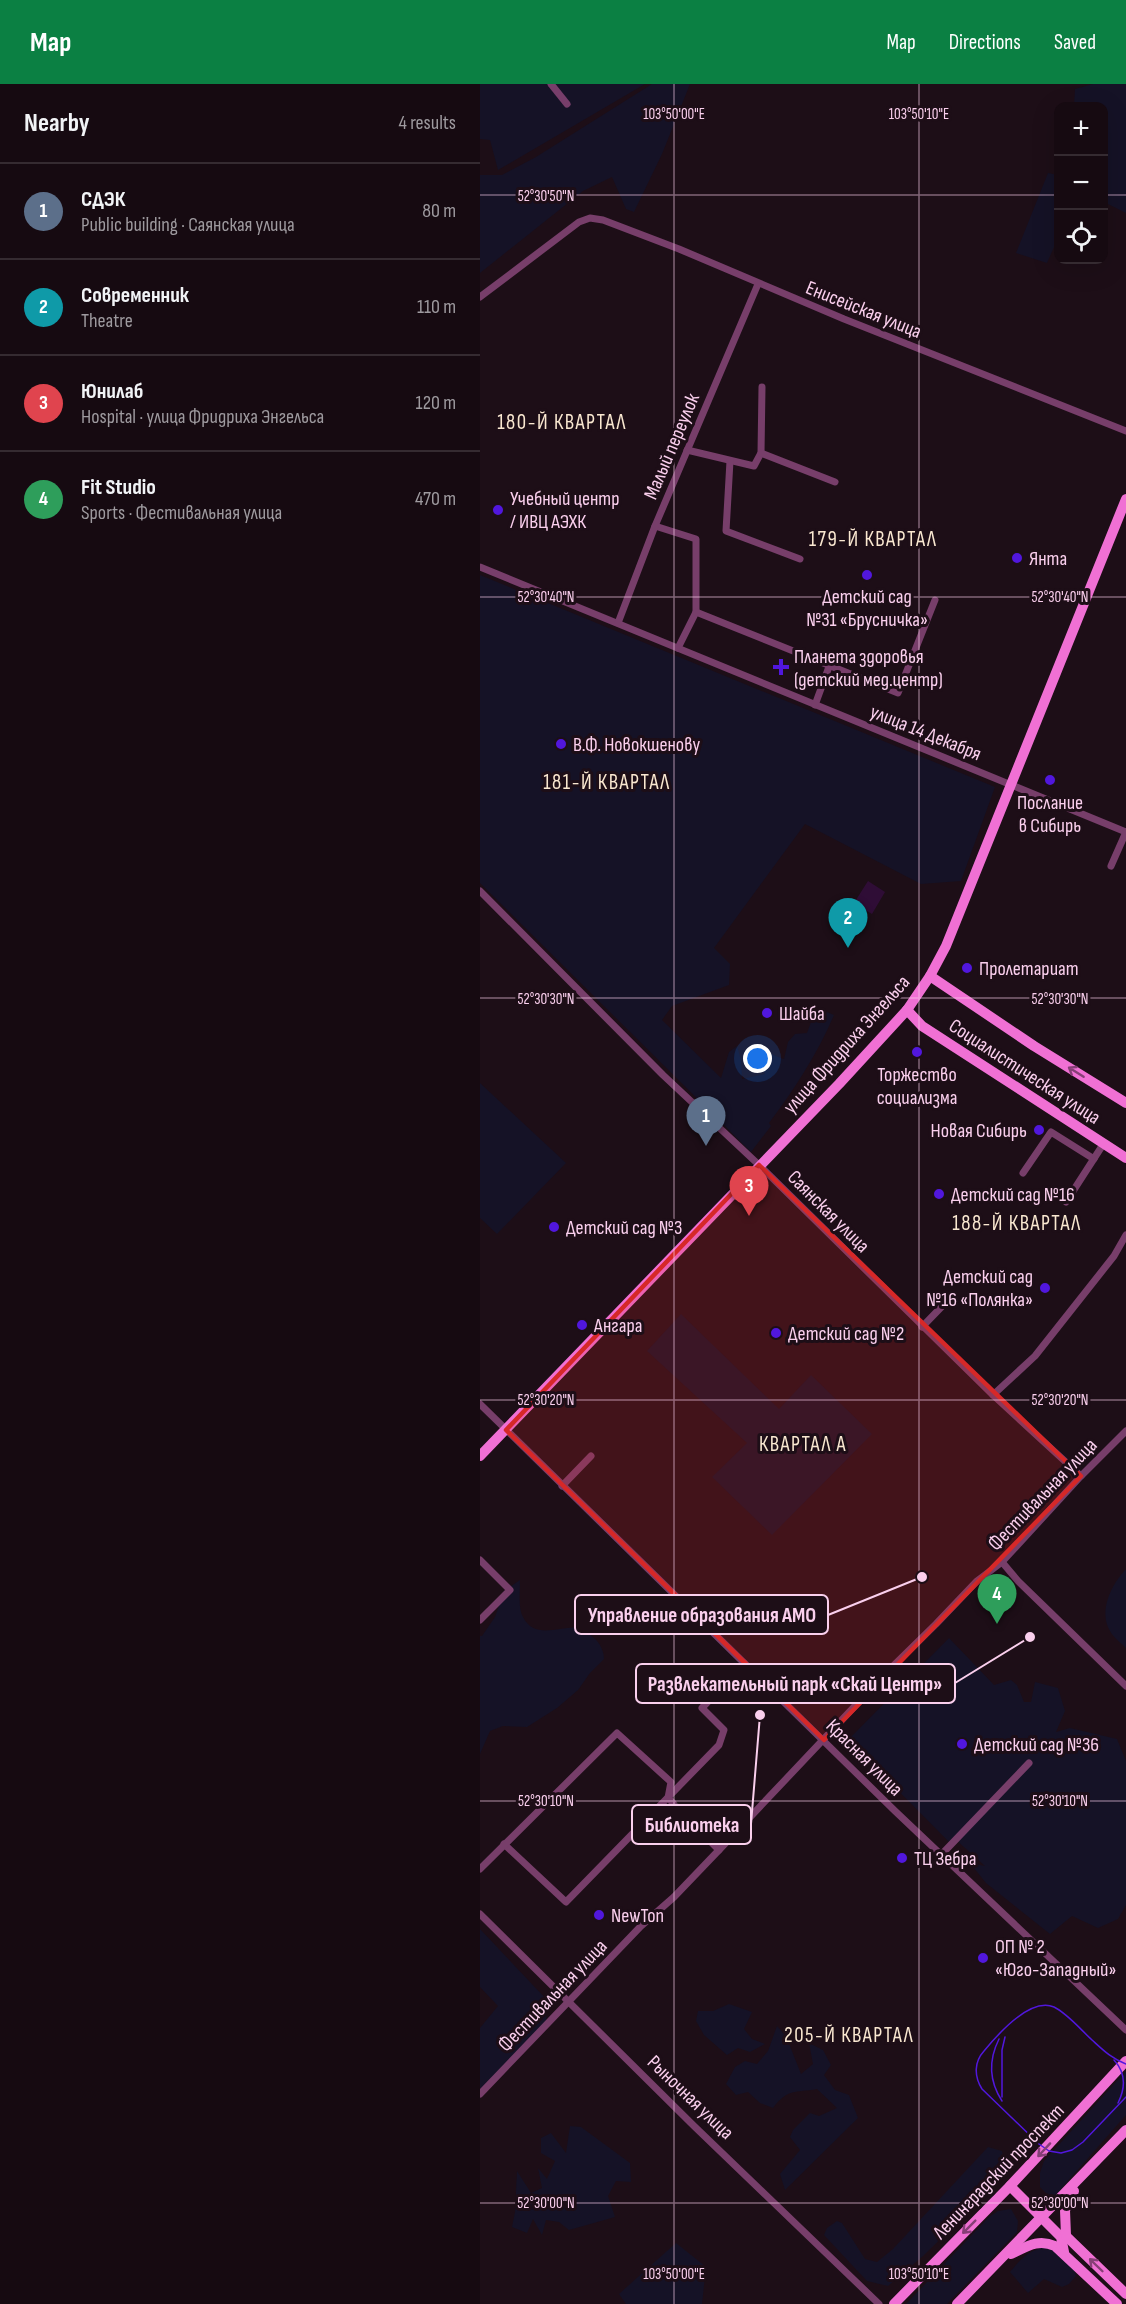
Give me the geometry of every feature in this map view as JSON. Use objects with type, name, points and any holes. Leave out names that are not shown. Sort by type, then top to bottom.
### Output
[{"type":"street","points":[[551,84],[567,104]]},
{"type":"street","name":"Енисейская улица","points":[[480,297],[579,222],[590,218],[603,220],[1126,431]]},
{"type":"street","name":"Малый переулок","points":[[618,623],[655,526],[758,284]]},
{"type":"street","points":[[687,450],[754,466],[761,453],[762,387]]},
{"type":"street","points":[[761,453],[835,482]]},
{"type":"street","points":[[730,461],[726,531],[800,559]]},
{"type":"street","name":"улица Фридриха Энгельса","points":[[480,1456],[839,1084],[907,1010],[930,976],[946,946],[1126,499]]},
{"type":"street","points":[[655,526],[696,539],[696,612],[678,648]]},
{"type":"street","name":"улица 14 Декабря","points":[[480,567],[1126,832]]},
{"type":"street","points":[[696,612],[898,693],[935,600]]},
{"type":"street","points":[[815,705],[830,664]]},
{"type":"street","points":[[1111,866],[1126,832]]},
{"type":"street","name":"Саянская улица","points":[[480,891],[663,1075],[759,1165],[922,1327],[1081,1476]]},
{"type":"street","name":"Социалистическая улица","points":[[930,976],[1034,1046],[1126,1103]]},
{"type":"street","name":"Социалистическая улица","points":[[907,1010],[922,1026],[1126,1158]]},
{"type":"street","points":[[1023,1173],[1051,1132],[1094,1159]]},
{"type":"street","points":[[1066,1202],[1104,1143]]},
{"type":"street","points":[[993,1395],[1035,1356],[1114,1256],[1126,1235]]},
{"type":"street","points":[[922,1327],[952,1296]]},
{"type":"street","name":"Красная улица","points":[[480,1404],[941,1855],[1126,2030]]},
{"type":"street","name":"Фестивальная улица","points":[[480,2094],[641,1926],[674,1897],[888,1671],[977,1581],[1002,1562],[1126,1431]]},
{"type":"street","points":[[562,1486],[591,1456]]},
{"type":"street","points":[[480,1560],[510,1590],[480,1620]]},
{"type":"street","points":[[1002,1562],[1018,1581],[1126,1686]]},
{"type":"street","points":[[504,1844],[566,1902],[670,1801],[718,1745],[724,1730],[702,1708],[744,1663]]},
{"type":"street","points":[[480,1869],[618,1732],[671,1782],[670,1801]]},
{"type":"street","points":[[941,1855],[1029,1763]]},
{"type":"street","points":[[685,1816],[719,1850]]},
{"type":"street","name":"Рыночная улица","points":[[480,1914],[693,2126],[879,2304]]},
{"type":"street","name":"Ленинградский проспект","points":[[894,2304],[1010,2186],[1126,2061]]},
{"type":"street","points":[[957,2304],[1126,2130]]},
{"type":"street","points":[[1064,2253],[1066,2206],[1084,2174]]},
{"type":"street","points":[[1010,2186],[1126,2294]]},
{"type":"street","points":[[1003,2258],[1039,2242],[1050,2244],[1064,2253],[1117,2304]]},
{"type":"highlighted area","points":[[759,1165],[1081,1476],[824,1740],[506,1430]]},
{"type":"shaded area","points":[[480,84],[645,84],[498,170],[490,140],[480,139]]},
{"type":"shaded area","points":[[652,84],[690,84],[662,154],[634,212],[626,209],[612,177],[583,191],[480,273],[480,175],[502,175],[536,157]]},
{"type":"shaded area","points":[[1093,84],[1126,84],[1126,213],[1108,204],[1108,102],[1074,102],[1075,89]]},
{"type":"shaded area","points":[[1048,173],[1054,174],[1054,247],[1047,263],[1016,253]]},
{"type":"shaded area","points":[[480,575],[995,787],[961,881],[921,884],[805,824],[714,948],[730,964],[729,985],[672,1006],[662,1020],[721,1078],[729,1052],[737,1046],[741,1060],[742,1079],[765,1074],[761,1063],[747,1053],[750,1046],[784,1059],[788,1042],[795,1034],[807,1033],[814,1014],[822,1010],[834,1015],[805,1071],[769,1123],[771,1126],[751,1152],[480,883]]},
{"type":"shaded area","points":[[868,881],[885,892],[872,914],[854,903]]},
{"type":"shaded area","points":[[480,1083],[566,1163],[497,1234],[480,1218]]},
{"type":"shaded area","points":[[681,1314],[779,1409],[811,1375],[872,1434],[772,1535],[712,1477],[747,1443],[647,1351]]},
{"type":"shaded area","points":[[1126,1569],[1126,1648],[1111,1633],[1105,1615],[1108,1598]]},
{"type":"shaded area","points":[[520,1580],[520,1609],[529,1625],[543,1630],[583,1629],[598,1642],[604,1659],[578,1690],[557,1708],[527,1727],[503,1726],[490,1731],[480,1754],[480,1636],[495,1617],[504,1591]]},
{"type":"shaded area","points":[[949,1638],[994,1685],[1011,1680],[1017,1685],[1024,1702],[1031,1702],[1035,1682],[1058,1688],[1065,1711],[1056,1732],[1070,1728],[1117,1739],[1126,1761],[1126,1905],[1118,1919],[1098,1928],[1072,1916],[1050,1934],[986,1883],[970,1863],[985,1866],[954,1838],[949,1842],[848,1740]]},
{"type":"shaded area","points":[[480,1929],[548,2001],[546,2021],[480,2093],[480,2028],[498,2006],[480,1987]]},
{"type":"shaded area","points":[[729,2004],[752,2012],[744,2029],[752,2039],[765,2044],[750,2052],[738,2048],[727,2055],[704,2035],[696,2021],[698,2011],[713,2011]]},
{"type":"shaded area","points":[[777,2026],[786,2036],[801,2074],[813,2064],[809,2043],[823,2050],[831,2065],[824,2075],[835,2090],[849,2095],[858,2118],[785,2190],[780,2174],[800,2150],[790,2137],[793,2130],[810,2113],[819,2116],[837,2108],[817,2089],[788,2094],[773,2108],[760,2103],[748,2092],[736,2095],[726,2084],[735,2067],[745,2061],[757,2064],[768,2051]]},
{"type":"shaded area","points":[[1126,2071],[1126,2115],[1052,2199],[1040,2187],[1040,2173],[1044,2161]]},
{"type":"shaded area","points":[[570,2126],[581,2127],[630,2163],[631,2182],[616,2181],[608,2196],[615,2217],[569,2230],[559,2222],[546,2220],[542,2235],[533,2219],[527,2233],[512,2227],[517,2171],[531,2193],[542,2188],[538,2168],[547,2179],[555,2161],[541,2153],[541,2138],[551,2133],[566,2153]]},
{"type":"shaded area","points":[[988,2147],[1002,2151],[1005,2166],[995,2186],[923,2256],[888,2286],[867,2281],[824,2235],[827,2228],[837,2221],[842,2223],[865,2259],[877,2262],[893,2249]]},
{"type":"shaded area","points":[[1011,2209],[1018,2221],[1017,2232],[947,2304],[906,2304],[989,2217],[998,2211]]},
{"type":"shaded area","points":[[676,2243],[706,2267],[702,2304],[626,2304],[619,2294]]},
{"type":"shaded area","points":[[1047,2247],[1069,2263],[1076,2276],[1069,2284],[1062,2287],[1044,2279],[1028,2293],[1010,2272],[1026,2255]]},
{"type":"tunnel","points":[[673,1803],[685,1816]]},
{"type":"tram line","points":[[1126,2064],[1104,2051],[1059,2010],[1045,2005],[1025,2012],[1006,2027],[981,2055],[976,2069],[982,2089],[1049,2151],[1061,2153],[1072,2150],[1083,2142],[1126,2097]]},
{"type":"tram line","points":[[1002,2097],[1002,2050],[1005,2037]]},
{"type":"tram line","points":[[999,2039],[993,2055],[992,2078],[1002,2101]]},
{"type":"tram line","points":[[1114,2060],[1124,2080],[1118,2103]]},
{"type":"place","name":"Учебный центр / ИВЦ АЭХК","points":[[498,510]]},
{"type":"place","name":"Янта","points":[[1017,558]]},
{"type":"place","name":"Детский сад №31 «Брусничка»","points":[[867,575]]},
{"type":"place","name":"Планета здоровья (детский мед.центр)","points":[[781,667]]},
{"type":"place","name":"В.Ф. Новокшенову","points":[[561,744]]},
{"type":"place","name":"Послание в Сибирь","points":[[1050,780]]},
{"type":"place","name":"Современник","points":[[848,948]]},
{"type":"place","name":"Пролетариат","points":[[967,968]]},
{"type":"place","name":"Шайба","points":[[767,1013]]},
{"type":"place","name":"Торжество социализма","points":[[917,1052]]},
{"type":"place","name":"Новая Сибирь","points":[[1039,1130]]},
{"type":"place","name":"СДЭК","points":[[706,1146]]},
{"type":"place","name":"Детский сад №16","points":[[939,1194]]},
{"type":"place","name":"Юнилаб","points":[[749,1216]]},
{"type":"place","name":"Детский сад №3","points":[[554,1227]]},
{"type":"place","name":"Детский сад №16 «Полянка»","points":[[1045,1288]]},
{"type":"place","name":"Ангара","points":[[582,1325]]},
{"type":"place","name":"Детский сад №2","points":[[776,1333]]},
{"type":"place","name":"Управление образования АМО","points":[[922,1577]]},
{"type":"place","name":"Fit Studio","points":[[997,1624]]},
{"type":"place","name":"Развлекательный парк «Скай Центр»","points":[[1030,1637]]},
{"type":"place","name":"Библиотека","points":[[760,1715]]},
{"type":"place","name":"Детский сад №36","points":[[962,1744]]},
{"type":"place","name":"ТЦ Зебра","points":[[902,1858]]},
{"type":"place","name":"NewTon","points":[[599,1915]]},
{"type":"place","name":"ОП № 2 «Юго-Западный»","points":[[983,1958]]},
{"type":"district","name":"180-Й КВАРТАЛ","points":[[562,422]]},
{"type":"district","name":"179-Й КВАРТАЛ","points":[[873,539]]},
{"type":"district","name":"181-Й КВАРТАЛ","points":[[607,782]]},
{"type":"district","name":"188-Й КВАРТАЛ","points":[[1017,1223]]},
{"type":"district","name":"КВАРТАЛ А","points":[[803,1444]]},
{"type":"district","name":"205-Й КВАРТАЛ","points":[[849,2035]]}]
